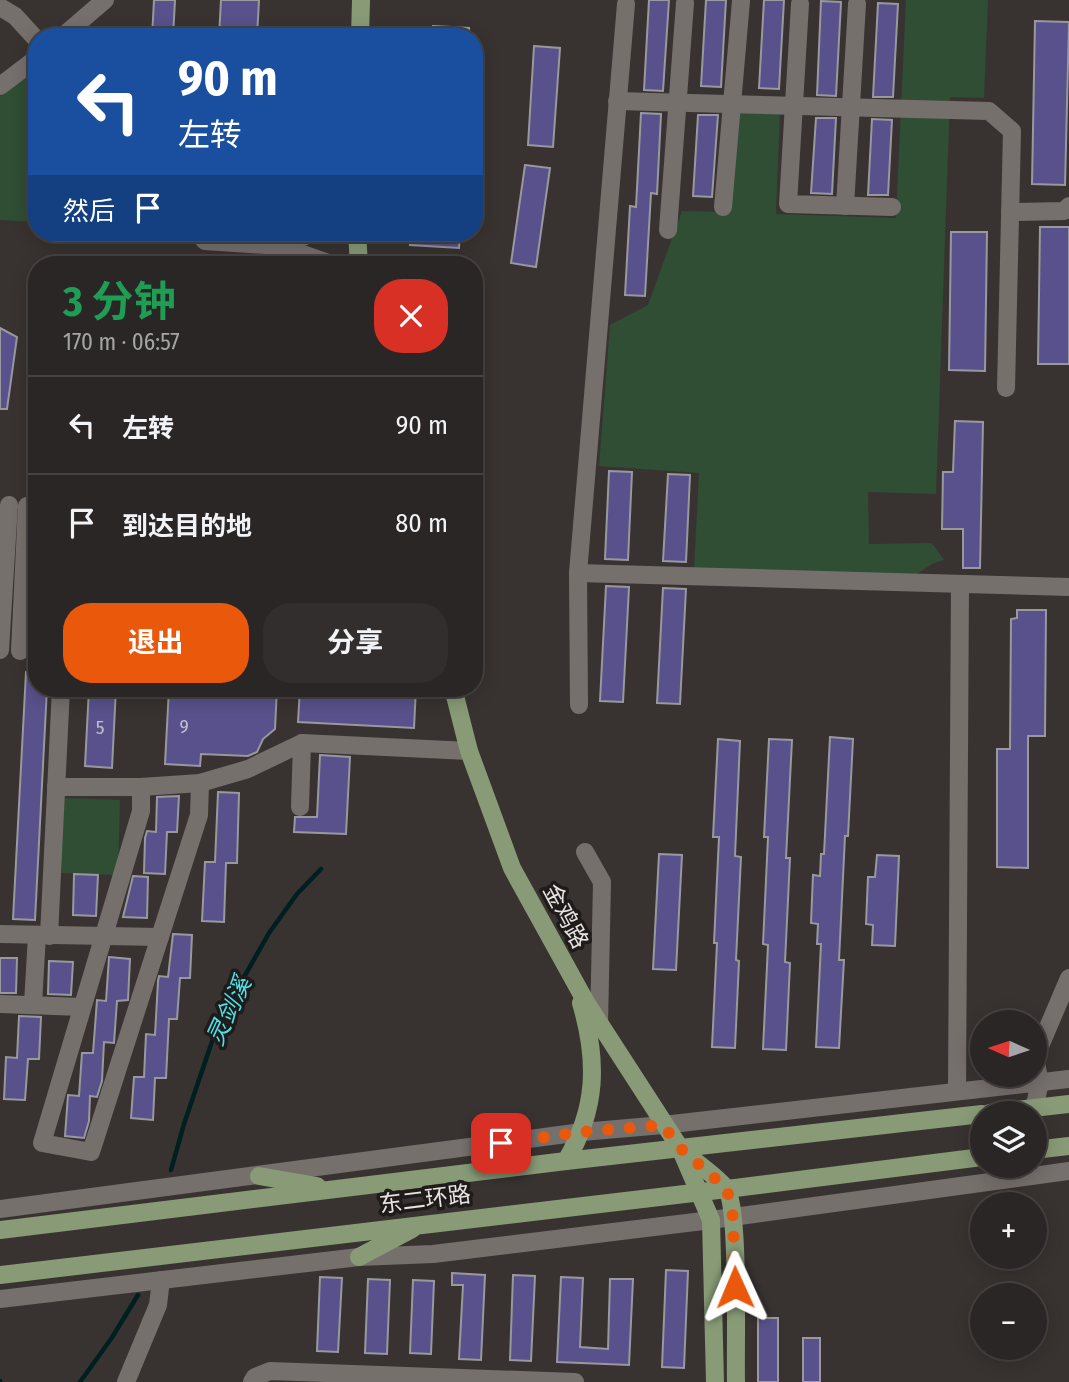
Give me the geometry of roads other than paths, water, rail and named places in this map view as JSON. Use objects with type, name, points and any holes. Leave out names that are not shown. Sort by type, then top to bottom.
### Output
[{"type":"main road","points":[[360,28],[361,0]]},
{"type":"main road","name":"金鸡路","points":[[455,697],[469,751],[512,868],[600,1025],[680,1148]]},
{"type":"main road","points":[[566,1161],[582,1132],[590,1101],[591,1068],[584,1016],[575,983]]},
{"type":"main road","points":[[1047,1107],[1069,1104]]},
{"type":"main road","name":"东二环路","points":[[0,1230],[970,1115]]},
{"type":"main road","points":[[1047,1149],[1069,1146]]},
{"type":"main road","points":[[680,1148],[727,1189],[733,1217],[736,1382]]},
{"type":"main road","points":[[680,1148],[711,1220],[715,1382]]},
{"type":"main road","name":"东二环路","points":[[0,1275],[970,1159]]},
{"type":"main road","points":[[259,1176],[334,1189]]},
{"type":"main road","points":[[359,1257],[422,1224]]},
{"type":"street","points":[[72,28],[105,0]]},
{"type":"street","points":[[723,207],[741,1]]},
{"type":"street","points":[[668,230],[685,3]]},
{"type":"street","points":[[579,705],[578,573],[626,4]]},
{"type":"street","points":[[800,4],[788,204],[892,207]]},
{"type":"street","points":[[845,206],[857,4]]},
{"type":"street","points":[[0,7],[15,16],[28,30]]},
{"type":"street","points":[[0,86],[28,65]]},
{"type":"street","points":[[617,100],[989,110],[1012,131],[1006,388]]},
{"type":"street","points":[[1010,212],[1064,211],[1069,206]]},
{"type":"street","points":[[220,242],[280,246],[308,256]]},
{"type":"street","points":[[280,246],[290,242]]},
{"type":"street","points":[[18,505],[28,652],[0,650],[18,505]]},
{"type":"street","points":[[578,573],[1069,587]]},
{"type":"street","points":[[957,1091],[960,584]]},
{"type":"street","points":[[33,1004],[43,935],[61,697]]},
{"type":"street","points":[[56,787],[141,787],[200,783],[248,769],[302,743],[469,751]]},
{"type":"street","points":[[300,807],[302,743]]},
{"type":"street","points":[[141,787],[141,810],[41,1143],[91,1152],[199,815],[200,783]]},
{"type":"street","points":[[585,852],[602,882],[600,1025]]},
{"type":"street","points":[[0,934],[160,937]]},
{"type":"street","points":[[1047,1030],[1069,978]]},
{"type":"street","points":[[0,1003],[82,1007]]},
{"type":"street","points":[[1047,1082],[1069,1079]]},
{"type":"street","points":[[0,1209],[582,1132],[998,1087]]},
{"type":"street","points":[[0,1299],[359,1257],[433,1254],[711,1220],[1069,1171]]},
{"type":"street","points":[[126,1382],[158,1306],[161,1280]]},
{"type":"street","points":[[252,1382],[255,1377],[270,1371],[575,1382]]},
{"type":"waterway","name":"灵剑溪","points":[[171,1170],[219,1021],[269,933],[297,894],[321,869]]},
{"type":"waterway","name":"灵剑溪","points":[[80,1382],[138,1295]]}]
